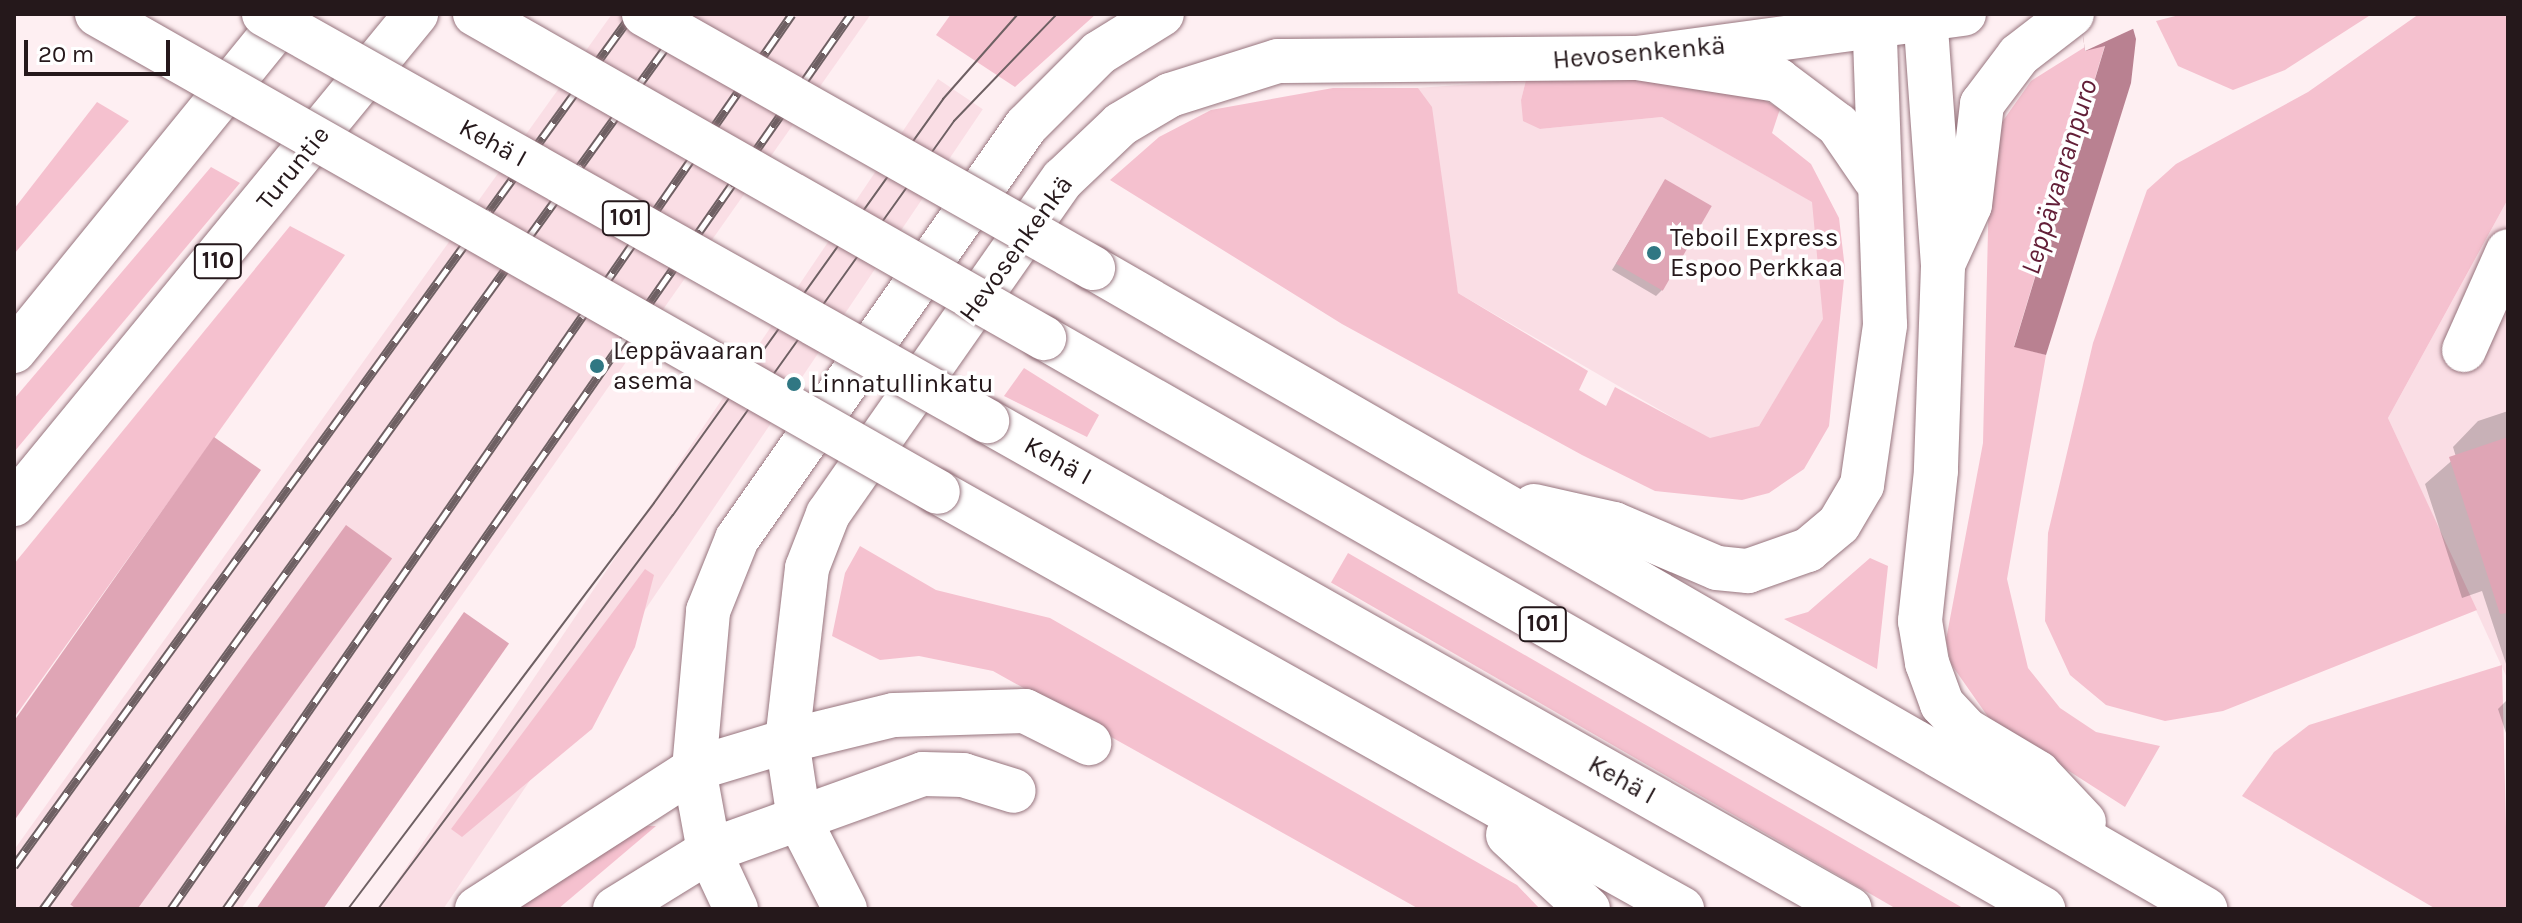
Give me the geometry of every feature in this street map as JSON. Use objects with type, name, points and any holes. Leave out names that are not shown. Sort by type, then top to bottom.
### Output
[{"type":"main road","points":[[97,14],[938,492],[1682,909]]},
{"type":"main road","name":"Kehä I","points":[[264,14],[1850,909]]},
{"type":"main road","points":[[14,351],[288,14]]},
{"type":"main road","name":"Turuntie","points":[[14,504],[416,14]]},
{"type":"main road","name":"101","points":[[475,14],[2043,909]]},
{"type":"main road","points":[[644,14],[1491,496],[2205,909]]},
{"type":"main road","points":[[736,909],[709,851],[694,769],[708,611],[756,504],[1026,126],[1099,53],[1162,14]]},
{"type":"main road","points":[[1943,266],[1970,205],[1982,104],[2019,55],[2072,14]]},
{"type":"main road","points":[[1939,16],[1943,266],[1937,456],[1920,621],[1927,663],[1942,704],[1966,730],[2038,773],[2115,856]]},
{"type":"main road","name":"Hevosenkenkä","points":[[845,909],[799,819],[787,741],[795,634],[807,568],[828,514],[1063,179],[1121,124],[1170,95],[1278,61],[1637,58],[1873,20],[1939,16]]},
{"type":"main road","points":[[1491,496],[1614,524],[1717,568],[1775,566],[1808,550],[1839,524],[1862,485],[1874,432],[1886,247],[1875,179],[1873,20]]},
{"type":"main road","points":[[1637,58],[1778,80],[1838,125],[1875,179]]},
{"type":"main road","points":[[2464,350],[2508,251]]},
{"type":"main road","points":[[477,909],[694,769],[787,741],[894,715],[1025,711],[1089,743]]},
{"type":"main road","points":[[615,909],[709,851],[923,774],[963,775],[1014,791],[1005,776],[894,715]]},
{"type":"main road","points":[[1420,762],[1588,909]]},
{"type":"shaded area","points":[[612,14],[871,14],[241,909],[14,909],[14,850]]},
{"type":"shaded area","points":[[951,14],[1096,14],[1015,87],[936,35]]},
{"type":"shaded area","points":[[2080,14],[2129,14],[2136,39],[2131,83],[2046,355],[2014,347],[2105,46],[2085,51]]},
{"type":"shaded area","points":[[2183,14],[2372,14],[2285,70],[2233,90],[2178,66],[2156,21]]},
{"type":"shaded area","points":[[2419,14],[2508,14],[2508,199],[2388,418],[2477,610],[2223,711],[2165,721],[2106,705],[2070,675],[2045,621],[2048,533],[2093,343],[2147,190],[2176,164],[2308,92]]},
{"type":"shaded area","points":[[2105,45],[2014,346],[2046,355],[2007,579],[2028,668],[2060,708],[2096,732],[2160,746],[2125,807],[1991,721],[1951,664],[1946,640],[1983,443],[1989,188],[2000,125],[2031,81],[2085,47]]},
{"type":"shaded area","points":[[1675,75],[1739,85],[1780,109],[1772,133],[1811,164],[1839,218],[1845,269],[1829,426],[1804,469],[1769,493],[1742,500],[1655,491],[1582,455],[1342,324],[1110,180],[1159,137],[1211,110],[1333,88],[1418,88],[1432,107],[1458,293],[1588,371],[1579,390],[1606,406],[1615,387],[1710,438],[1759,426],[1823,319],[1812,202],[1662,117],[1540,129],[1523,121],[1521,100],[1526,80]]},
{"type":"shaded area","points":[[938,79],[983,109],[443,909],[378,909]]},
{"type":"shaded area","points":[[1526,80],[1521,100],[1540,129],[1662,117],[1813,202],[1824,319],[1759,426],[1710,439],[1458,293],[1418,88]]},
{"type":"shaded area","points":[[97,102],[129,121],[14,254],[14,209]]},
{"type":"shaded area","points":[[211,167],[240,183],[14,452],[14,399]]},
{"type":"shaded area","points":[[2508,199],[2508,680],[2388,418]]},
{"type":"shaded area","points":[[290,226],[345,255],[14,718],[14,564]]},
{"type":"shaded area","points":[[1024,368],[1099,415],[1087,437],[1004,396]]},
{"type":"shaded area","points":[[860,546],[936,590],[1050,618],[1517,885],[1540,909],[1419,909],[993,671],[919,656],[880,660],[832,636],[845,573]]},
{"type":"shaded area","points":[[1348,553],[1965,909],[1897,909],[1331,582]]},
{"type":"shaded area","points":[[1870,558],[1888,566],[1877,669],[1784,619],[1808,612]]},
{"type":"shaded area","points":[[645,569],[654,575],[635,647],[592,729],[462,837],[451,829]]},
{"type":"shaded area","points":[[2502,665],[2508,909],[2436,909],[2242,796],[2274,752],[2309,725]]},
{"type":"shaded area","points":[[642,826],[656,826],[558,909],[516,909]]},
{"type":"pier","points":[[2080,14],[2133,14],[2137,27],[2085,51]]},
{"type":"building","points":[[1665,179],[1712,206],[1663,291],[1616,264]]},
{"type":"building","points":[[214,437],[261,470],[14,821],[14,721]]},
{"type":"building","points":[[2508,437],[2508,613],[2500,614],[2449,457]]},
{"type":"building","points":[[346,525],[392,559],[137,909],[77,909],[70,904]]},
{"type":"building","points":[[464,612],[509,644],[323,909],[256,909]]},
{"type":"tram line","points":[[348,909],[654,503],[943,99],[1018,14]]},
{"type":"tram line","points":[[378,909],[673,515],[954,121],[1057,14]]},
{"type":"railway","points":[[14,866],[632,14]]},
{"type":"railway","points":[[43,909],[690,14]]},
{"type":"railway","points":[[171,909],[792,14]]},
{"type":"railway","points":[[226,909],[851,14]]},
{"type":"place","name":"Teboil Express Espoo Perkkaa","points":[[1654,253]]},
{"type":"place","name":"Leppävaaran asema","points":[[597,366]]},
{"type":"place","name":"Linnatullinkatu","points":[[794,384]]},
{"type":"water label","name":"Leppävaaranpuro","points":[[2059,177]]}]
